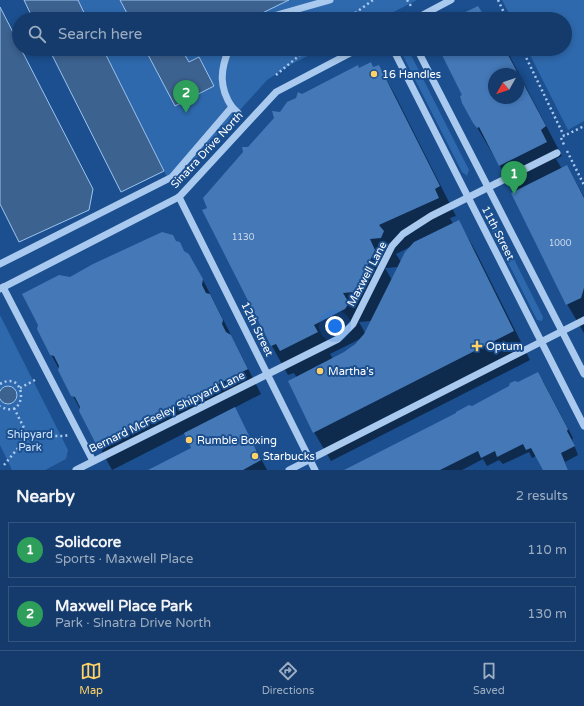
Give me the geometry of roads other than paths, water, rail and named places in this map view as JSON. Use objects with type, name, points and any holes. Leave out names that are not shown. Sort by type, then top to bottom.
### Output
[{"type":"street","points":[[288,12],[330,0]]},
{"type":"street","points":[[428,12],[451,0]]},
{"type":"street","points":[[226,56],[224,60],[222,87],[226,98],[238,113]]},
{"type":"street","name":"Sinatra Drive North","points":[[2,288],[179,197],[276,92],[345,56]]},
{"type":"street","name":"11th Street","points":[[397,56],[584,426]]},
{"type":"street","name":"11th Street","points":[[421,56],[584,374]]},
{"type":"street","points":[[0,264],[172,177],[232,107]]},
{"type":"street","name":"Maxwell Lane","points":[[267,375],[338,339],[353,324],[392,246],[403,234],[431,216],[557,153]]},
{"type":"street","name":"12th Street","points":[[179,197],[315,470]]},
{"type":"street","points":[[2,288],[93,461]]},
{"type":"street","points":[[289,470],[584,320]]},
{"type":"street","name":"Bernard McFeeley Shipyard Lane","points":[[76,470],[267,375]]},
{"type":"place","name":"16 Handles","points":[[374,74]]},
{"type":"place","name":"Maxwell Place Park","points":[[186,113]]},
{"type":"place","name":"Solidcore","points":[[514,194]]},
{"type":"place","name":"Optum","points":[[477,346]]},
{"type":"place","name":"Martha’s","points":[[320,371]]},
{"type":"place","name":"Rumble Boxing","points":[[189,440]]},
{"type":"place","name":"Starbucks","points":[[255,456]]},
{"type":"park label","name":"Shipyard Park","points":[[30,440]]}]
